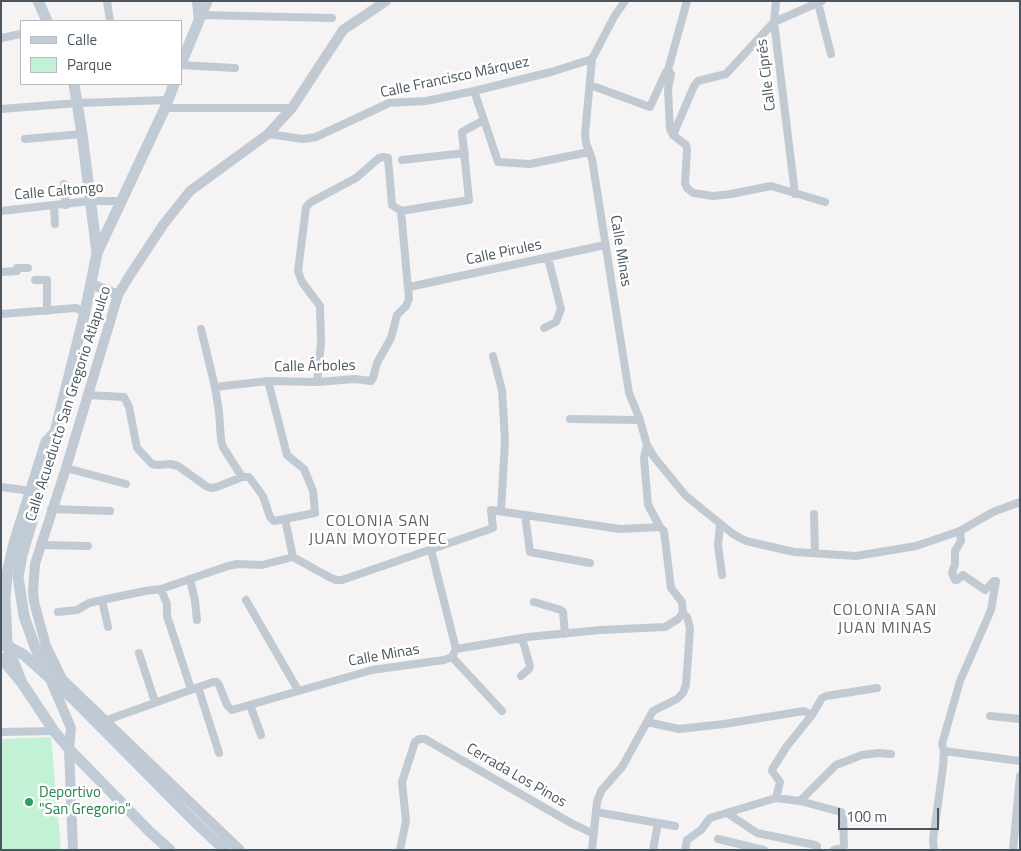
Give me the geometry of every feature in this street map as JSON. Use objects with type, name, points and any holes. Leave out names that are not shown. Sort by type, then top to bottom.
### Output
[{"type":"main road","points":[[38,1],[47,20]]},
{"type":"main road","points":[[182,61],[207,1]]},
{"type":"main road","points":[[74,85],[97,253]]},
{"type":"main road","points":[[56,680],[35,646],[24,616],[20,601],[18,577],[22,556],[56,444],[55,432],[86,312],[97,253],[167,104],[174,85]]},
{"type":"main road","points":[[22,684],[5,646],[7,574],[14,543],[46,442],[55,432]]},
{"type":"main road","points":[[5,646],[24,655],[56,680],[194,821],[226,850]]},
{"type":"main road","points":[[1,658],[22,684],[54,731],[150,832],[170,850]]},
{"type":"street","points":[[107,1],[110,20]]},
{"type":"street","points":[[196,1],[199,18],[332,18]]},
{"type":"street","name":"Calle Acueducto San Gregorio Atlapulco","points":[[73,850],[71,728],[34,602],[33,581],[40,545],[66,468],[118,295],[163,225],[190,191],[268,134],[292,108],[343,30],[386,1]]},
{"type":"street","points":[[592,59],[614,17],[625,1]]},
{"type":"street","points":[[590,85],[650,107],[668,70],[687,1]]},
{"type":"street","points":[[774,22],[776,1]]},
{"type":"street","points":[[774,22],[810,4],[820,2],[831,54]]},
{"type":"street","name":"Calle Ciprés","points":[[673,135],[694,86],[698,82],[726,74],[774,22]]},
{"type":"street","name":"Calle Ciprés","points":[[774,22],[795,194]]},
{"type":"street","points":[[1,38],[20,34]]},
{"type":"street","name":"Calle Minas","points":[[592,59],[585,134],[586,143],[594,169],[629,393],[640,420],[647,445]]},
{"type":"street","name":"Calle Francisco Márquez","points":[[268,134],[309,138],[389,103],[426,101],[474,91],[551,72],[592,59]]},
{"type":"street","points":[[182,64],[235,68]]},
{"type":"street","points":[[668,70],[671,74],[668,89],[670,129],[673,135],[686,145],[688,150],[685,184],[687,188],[693,193],[713,196],[771,186],[825,202]]},
{"type":"street","points":[[474,91],[498,162],[530,164],[589,152]]},
{"type":"street","points":[[1,109],[78,104],[167,104],[292,108]]},
{"type":"street","points":[[317,382],[321,350],[320,306],[302,282],[298,271],[306,207],[310,202],[356,178],[379,158],[384,157],[388,158],[392,205],[401,210],[469,200],[462,132],[484,120]]},
{"type":"street","points":[[25,139],[82,134]]},
{"type":"street","points":[[402,160],[465,153]]},
{"type":"street","points":[[64,184],[66,205]]},
{"type":"street","name":"Calle Caltongo","points":[[1,211],[90,201],[120,201]]},
{"type":"street","points":[[54,206],[55,224]]},
{"type":"street","points":[[401,210],[408,287]]},
{"type":"street","name":"Calle Pirules","points":[[408,287],[605,245]]},
{"type":"street","points":[[544,328],[556,322],[561,309],[548,258]]},
{"type":"street","points":[[1,272],[17,271],[17,268],[28,268]]},
{"type":"street","points":[[35,280],[47,280],[47,311]]},
{"type":"street","points":[[91,284],[118,295]]},
{"type":"street","name":"Calle Árboles","points":[[215,387],[268,381],[317,382],[355,379],[371,381],[374,378],[377,363],[391,338],[397,315],[406,306],[409,299],[408,287]]},
{"type":"street","points":[[1,314],[76,308],[86,312]]},
{"type":"street","points":[[201,329],[215,387],[221,440],[223,447],[242,476]]},
{"type":"street","points":[[493,356],[502,390],[505,440],[501,511]]},
{"type":"street","points":[[88,396],[124,397],[129,408],[137,448],[152,464],[178,466],[211,488],[242,476],[249,477],[263,496],[270,517],[274,521],[285,520],[315,512],[313,490],[304,468],[287,455],[268,381]]},
{"type":"street","points":[[570,420],[640,420]]},
{"type":"street","points":[[647,445],[654,457],[686,496],[720,524],[746,541],[773,548],[856,556],[916,546],[960,531],[993,512],[1020,502]]},
{"type":"street","points":[[456,649],[522,638],[600,630],[665,628],[678,619],[682,613],[682,602],[671,588],[664,532],[648,505],[644,458],[647,445]]},
{"type":"street","points":[[66,468],[126,484]]},
{"type":"street","points":[[1,488],[31,490]]},
{"type":"street","points":[[51,509],[110,511]]},
{"type":"street","points":[[58,612],[76,610],[89,603],[102,600],[161,589],[236,564],[262,565],[293,557],[329,577],[342,580],[493,528],[491,510],[620,529],[660,527]]},
{"type":"street","points":[[814,514],[814,552]]},
{"type":"street","points":[[526,515],[530,552],[590,563]]},
{"type":"street","points":[[285,520],[293,557]]},
{"type":"street","points":[[720,524],[718,545],[722,575]]},
{"type":"street","points":[[934,850],[933,840],[944,767],[942,744],[960,681],[992,610],[996,581],[985,590],[963,575],[955,580],[952,573],[955,564],[955,551],[961,542],[960,531]]},
{"type":"street","points":[[40,545],[88,546]]},
{"type":"street","points":[[431,550],[456,649],[452,657],[502,711]]},
{"type":"street","points":[[190,579],[195,601],[196,620]]},
{"type":"street","points":[[161,589],[167,604],[167,616],[219,753]]},
{"type":"street","points":[[102,600],[108,627]]},
{"type":"street","points":[[246,600],[298,690]]},
{"type":"street","points":[[534,602],[564,612],[565,634]]},
{"type":"street","points":[[592,850],[600,791],[622,767],[653,711],[677,699],[683,693],[686,685],[690,628],[687,617],[682,613]]},
{"type":"street","points":[[521,676],[530,666],[522,638]]},
{"type":"street","points":[[139,653],[155,702]]},
{"type":"street","name":"Calle Minas","points":[[107,720],[213,682],[217,682],[228,708],[232,710],[372,670],[444,660],[452,657]]},
{"type":"street","points":[[56,680],[107,720],[240,850]]},
{"type":"street","points":[[776,798],[780,782],[772,771],[773,768],[787,746],[812,715],[822,698],[878,688]]},
{"type":"street","points":[[250,706],[261,735]]},
{"type":"street","points":[[647,722],[679,730],[804,711],[812,715]]},
{"type":"street","points":[[990,716],[1020,719]]},
{"type":"street","points":[[1,732],[54,731]]},
{"type":"street","name":"Cerrada Los Pinos","points":[[400,850],[406,821],[402,782],[415,742],[419,738],[425,739],[571,823],[594,834]]},
{"type":"street","points":[[944,751],[1020,761]]},
{"type":"street","points":[[800,801],[836,765],[862,755],[891,754]]},
{"type":"street","points":[[1013,850],[1020,776]]},
{"type":"street","points":[[685,850],[687,840],[701,830],[710,818],[776,798],[800,801],[841,812],[843,815],[844,846],[834,850]]},
{"type":"street","points":[[596,812],[675,826]]},
{"type":"street","points":[[727,813],[757,832],[815,845],[818,850]]},
{"type":"street","points":[[653,850],[658,824]]},
{"type":"street","points":[[718,839],[764,850]]},
{"type":"green space","points":[[51,737],[61,850],[1,850],[1,739]]},
{"type":"place","name":"Deportivo \"San Gregorio\"","points":[[29,802]]},
{"type":"district","name":"COLONIA SAN JUAN MOYOTEPEC","points":[[378,531]]},
{"type":"district","name":"COLONIA SAN JUAN MINAS","points":[[885,620]]}]
